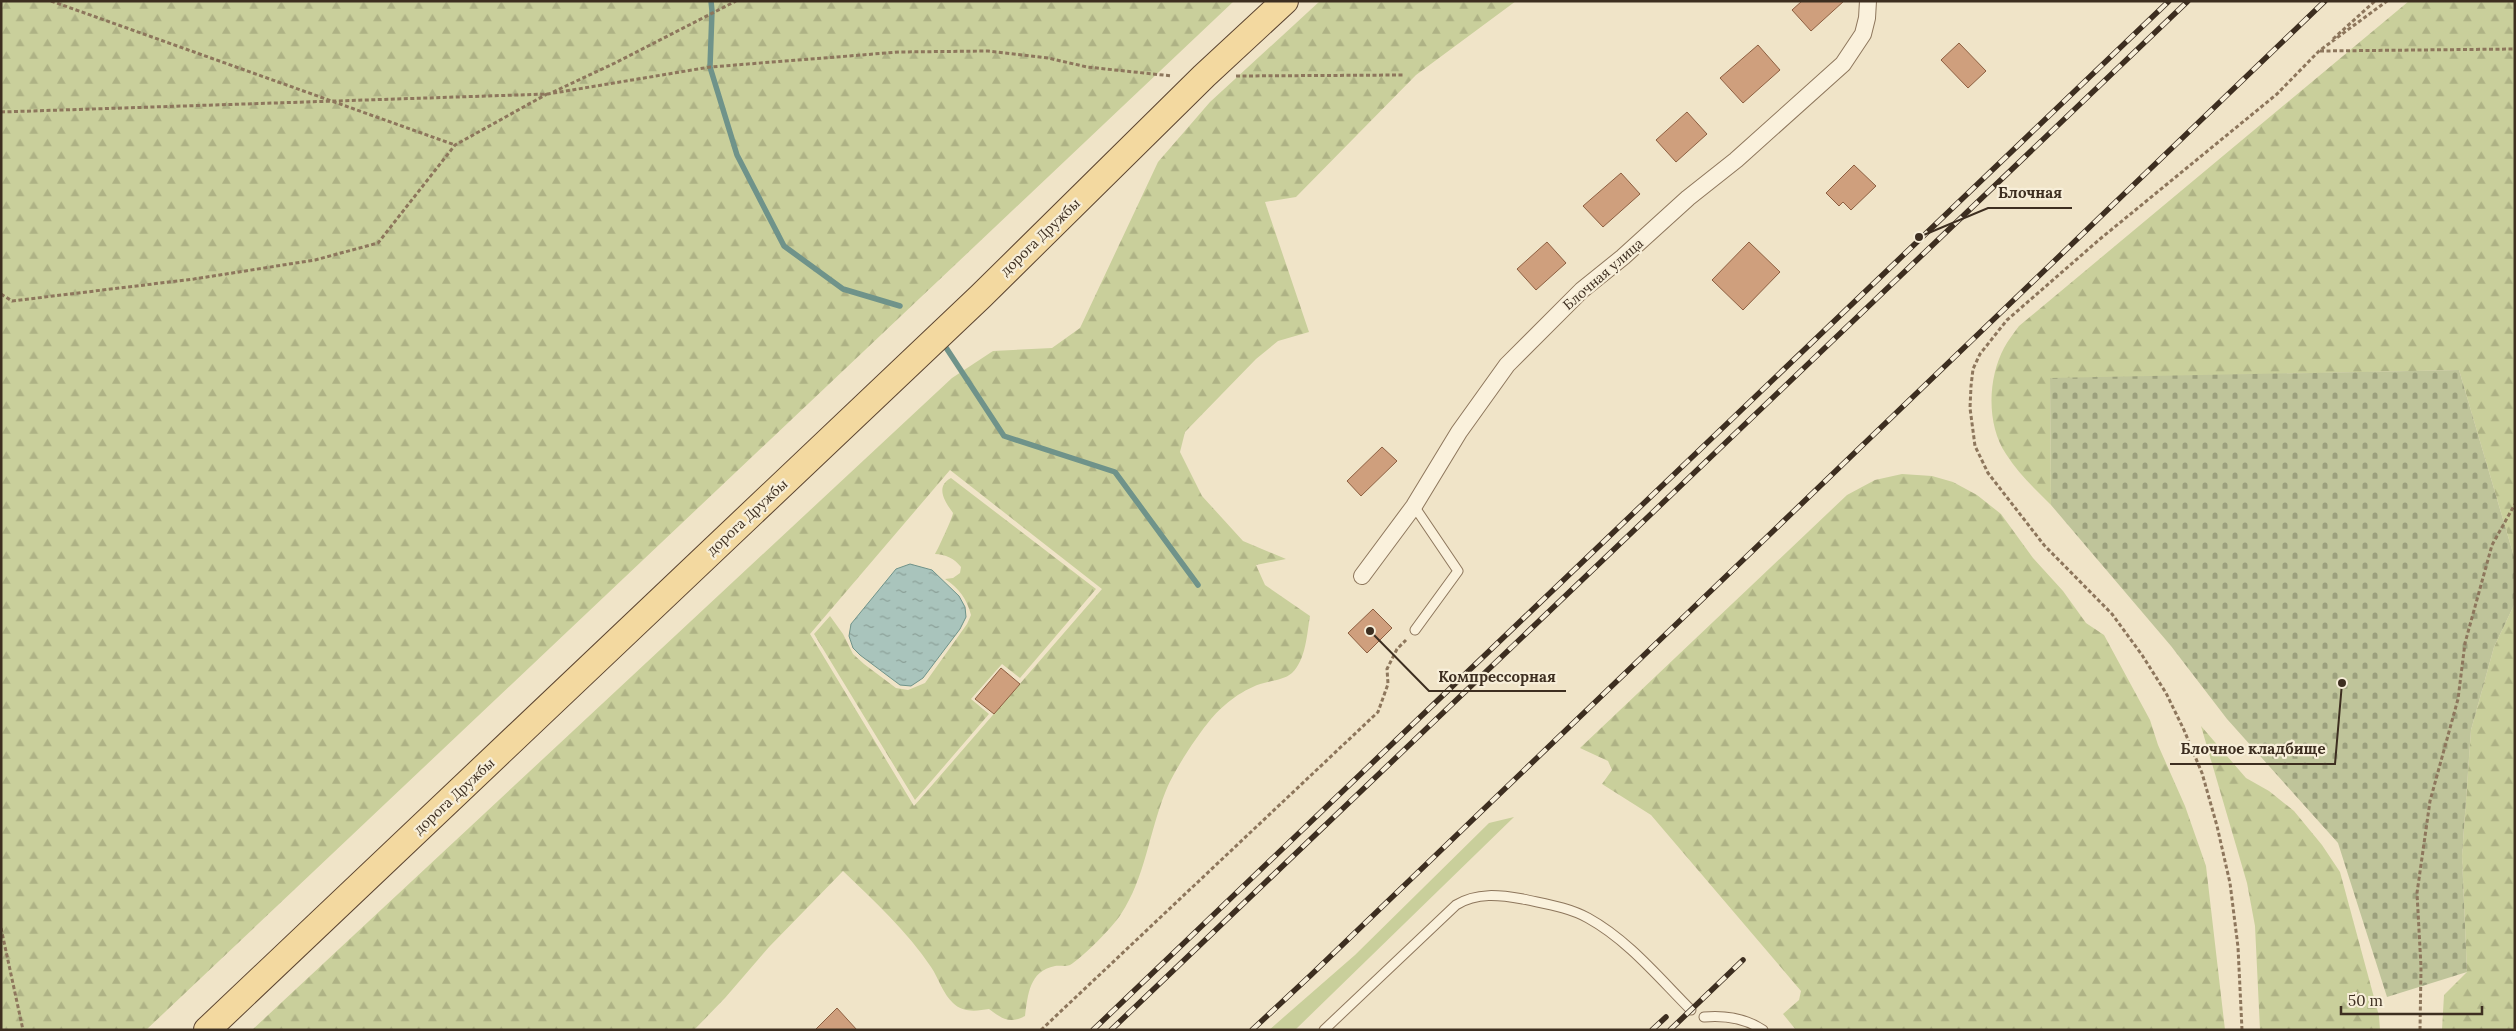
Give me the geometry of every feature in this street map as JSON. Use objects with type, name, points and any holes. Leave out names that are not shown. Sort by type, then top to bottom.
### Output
[{"type":"main road","name":"дорога Дружбы","points":[[207,1030],[974,302],[1204,76],[1285,1]]},
{"type":"street","name":"Блочная улица","points":[[1362,576],[1414,506],[1458,432],[1491,386],[1529,341],[1582,290],[1623,257],[1688,198],[1736,160],[1843,64],[1863,34],[1867,18],[1868,1]]},
{"type":"lane","points":[[1414,506],[1458,571],[1415,630]]},
{"type":"lane","points":[[1324,1030],[1456,905],[1479,895],[1551,904],[1590,919],[1638,956],[1691,1010]]},
{"type":"lane","points":[[1704,1018],[1732,1017],[1753,1023],[1764,1030]]},
{"type":"path","points":[[50,1],[455,144]]},
{"type":"path","points":[[1,294],[12,301],[194,279],[316,260],[378,243],[455,144],[548,94],[615,63],[736,1]]},
{"type":"path","points":[[2242,1030],[2238,947],[2230,883],[2217,826],[2202,774],[2166,693],[2142,655],[2112,614],[2044,545],[1988,473],[1975,446],[1970,408],[1973,369],[1980,354],[2007,320],[2100,239],[2277,94],[2319,51],[2375,1]]},
{"type":"path","points":[[2319,51],[2387,1]]},
{"type":"path","points":[[2319,51],[2515,49]]},
{"type":"path","points":[[1,112],[548,94],[710,67],[899,52],[988,51],[1048,58],[1086,66],[1177,76],[1403,75]]},
{"type":"path","points":[[2420,1030],[2417,893],[2430,800],[2458,699],[2465,643],[2492,545],[2515,504]]},
{"type":"path","points":[[1041,1030],[1378,712],[1388,684],[1387,669],[1397,649],[1415,630]]},
{"type":"path","points":[[1,928],[23,1030]]},
{"type":"green space","points":[[1,1],[1234,1],[146,1030],[1,1030]]},
{"type":"green space","points":[[1320,1],[1516,1],[1416,75],[1296,197],[1265,202],[1309,332],[1278,341],[1256,359],[1185,432],[1180,452],[1202,496],[1243,541],[1286,559],[1256,565],[1265,585],[1310,616],[1303,654],[1297,668],[1292,673],[1286,677],[1257,685],[1235,697],[1205,726],[1173,775],[1160,808],[1136,886],[1121,914],[1090,949],[1070,965],[1046,969],[1035,978],[1029,992],[1025,1016],[1010,1020],[1002,1018],[989,1009],[970,1010],[957,1006],[946,995],[922,954],[890,917],[843,871],[769,947],[725,998],[694,1030],[252,1030],[952,378],[993,351],[1052,348],[1080,328],[1158,162],[1210,102]],"holes":[[[950,470],[1102,589],[914,806],[810,634]]]},
{"type":"green space","points":[[2409,1],[2515,1],[2515,560],[2459,370],[2050,379],[2051,505],[2027,481],[2011,461],[1995,429],[1992,415],[1992,387],[1999,360],[2011,337],[2019,326]]},
{"type":"green space","points":[[2459,370],[2515,560],[2515,603],[2494,647],[2471,730],[2462,856],[2467,972],[2387,997],[2338,843],[2227,719],[2171,646],[2051,505],[2050,378]]},
{"type":"green space","points":[[1902,474],[1932,476],[1953,482],[1977,495],[2001,514],[2033,558],[2063,591],[2086,623],[2104,635],[2150,720],[2158,745],[2185,806],[2206,866],[2225,1030],[1796,1030],[1783,1014],[1799,1000],[1801,991],[1651,815],[1602,784],[1612,770],[1608,761],[1580,748],[1847,495],[1875,480]]},
{"type":"green space","points":[[951,478],[1096,589],[1020,678],[1002,664],[971,699],[989,714],[915,800],[814,634],[830,616],[843,634],[853,654],[896,688],[908,690],[925,683],[967,624],[971,615],[962,594],[945,579],[953,578],[960,573],[961,567],[950,557],[935,554],[953,513],[945,500],[942,490],[946,482]]},
{"type":"green space","points":[[2515,603],[2515,1030],[2442,1030],[2444,995],[2467,972],[2462,856],[2471,730],[2494,647]]},
{"type":"green space","points":[[2201,726],[2246,778],[2269,791],[2294,811],[2322,845],[2340,872],[2379,1016],[2380,1030],[2260,1030],[2255,926],[2247,883]]},
{"type":"green space","points":[[1514,817],[1295,1030],[1269,1030],[1355,955],[1489,823]]},
{"type":"water","points":[[910,564],[932,570],[959,596],[965,607],[966,617],[960,629],[923,678],[911,686],[900,685],[860,655],[853,648],[849,636],[851,624],[896,569]]},
{"type":"building","points":[[1802,1],[1844,1],[1811,31],[1792,10]]},
{"type":"building","points":[[1959,43],[1986,71],[1968,88],[1941,60]]},
{"type":"building","points":[[1758,45],[1780,70],[1743,103],[1720,78]]},
{"type":"building","points":[[1687,112],[1707,134],[1676,162],[1656,140]]},
{"type":"building","points":[[1854,165],[1876,186],[1851,210],[1843,202],[1839,206],[1826,193]]},
{"type":"building","points":[[1621,173],[1640,194],[1603,227],[1583,206]]},
{"type":"building","points":[[1547,242],[1566,263],[1536,290],[1517,269]]},
{"type":"building","points":[[1749,242],[1780,272],[1743,310],[1712,280]]},
{"type":"building","points":[[1382,447],[1397,461],[1361,496],[1347,481]]},
{"type":"building","points":[[1373,609],[1392,628],[1367,653],[1348,633]]},
{"type":"building","points":[[1001,668],[1020,684],[994,714],[975,699]]},
{"type":"building","points":[[837,1008],[857,1030],[815,1030]]},
{"type":"waterway","points":[[711,1],[710,67],[737,155],[784,246],[843,289],[900,306]]},
{"type":"waterway","points":[[943,343],[1004,436],[1115,472],[1198,585]]},
{"type":"railway","points":[[1093,1030],[2169,1]]},
{"type":"railway","points":[[1111,1030],[2188,1]]},
{"type":"railway","points":[[1252,1030],[2325,1]]},
{"type":"railway","points":[[1670,1030],[1743,960]]},
{"type":"railway","points":[[1652,1030],[1666,1017]]},
{"type":"place","name":"Блочная","points":[[1919,237]]},
{"type":"place","name":"Компрессорная","points":[[1370,631]]},
{"type":"place","name":"Блочное кладбище","points":[[2342,683]]}]
